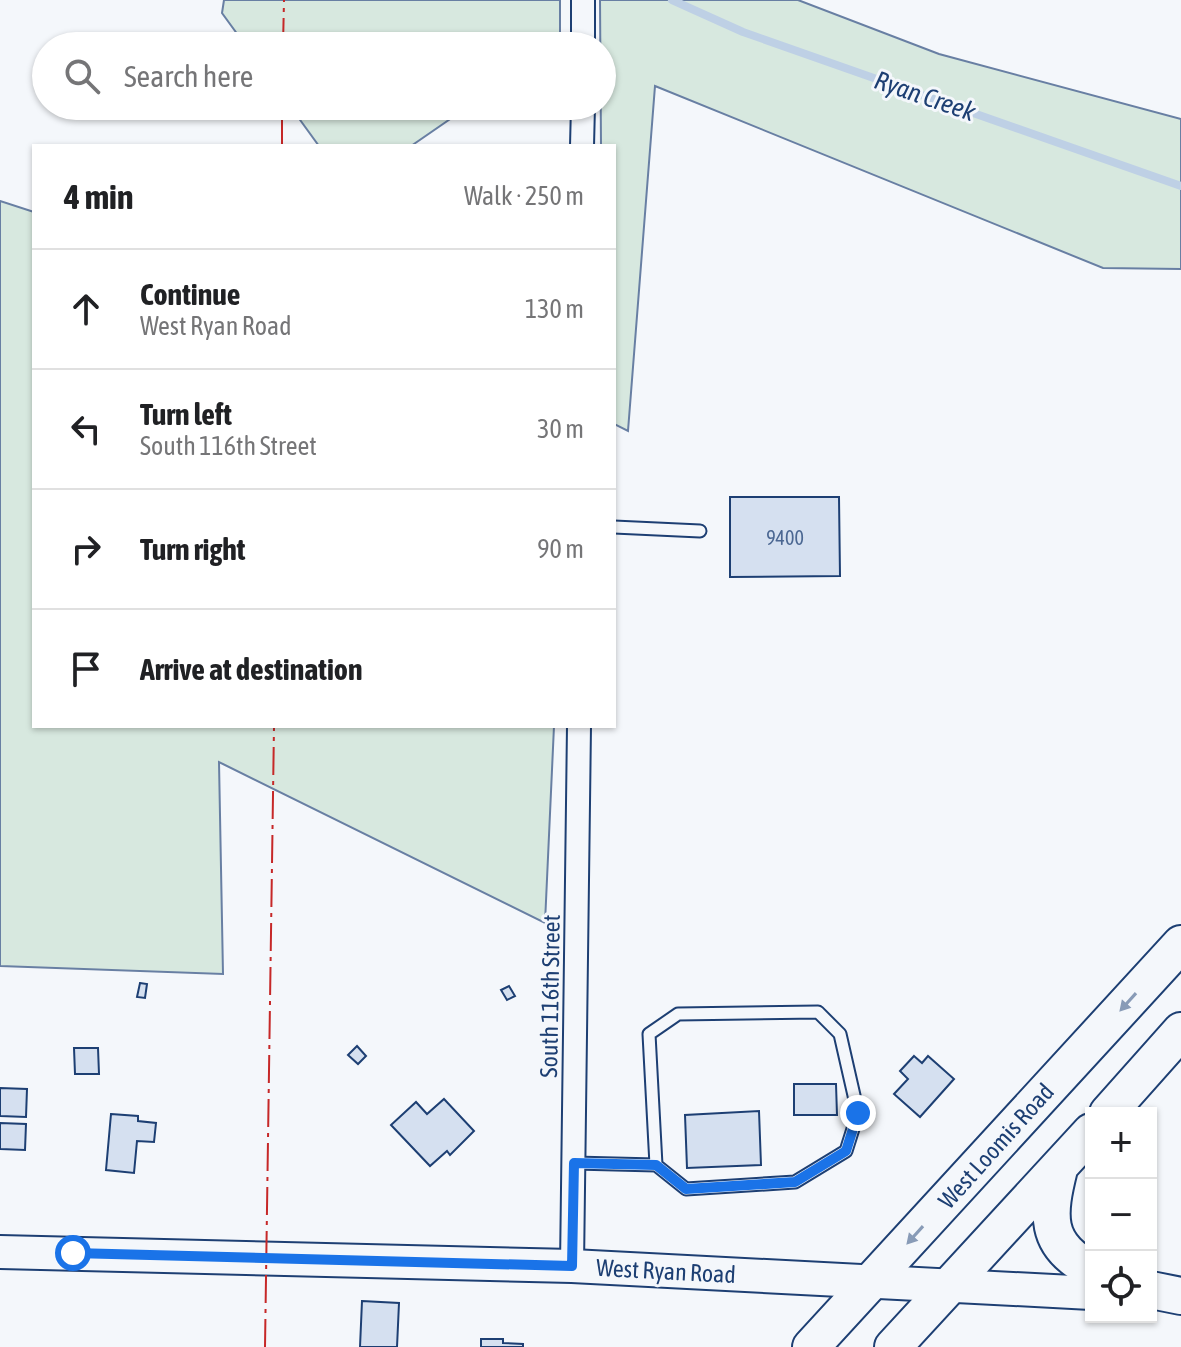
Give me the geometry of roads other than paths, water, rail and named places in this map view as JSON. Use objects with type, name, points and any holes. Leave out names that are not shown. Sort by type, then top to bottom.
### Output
[{"type":"main road","name":"West Loomis Road","points":[[811,1347],[1181,944]]},
{"type":"main road","points":[[1113,1107],[1181,1031]]},
{"type":"main road","points":[[893,1347],[1085,1139]]},
{"type":"main road","points":[[1060,1166],[1049,1208],[1052,1223],[1066,1251],[1085,1265]]},
{"type":"main road","points":[[1157,1291],[1181,1297]]},
{"type":"street","points":[[583,0],[583,32]]},
{"type":"street","points":[[582,144],[583,120]]},
{"type":"street","name":"South 116th Street","points":[[572,1266],[579,728]]},
{"type":"street","name":"West Ryan Road","points":[[0,1252],[572,1266],[1085,1293]]},
{"type":"street","points":[[1157,1296],[1181,1297]]},
{"type":"lane","points":[[616,527],[700,531]]},
{"type":"lane","points":[[574,1163],[656,1165],[686,1189],[795,1182],[846,1151],[858,1113],[840,1034],[818,1012],[678,1014],[649,1034],[656,1165]]},
{"type":"waterway","name":"Ryan Creek","points":[[672,0],[743,32],[1181,186]]}]
